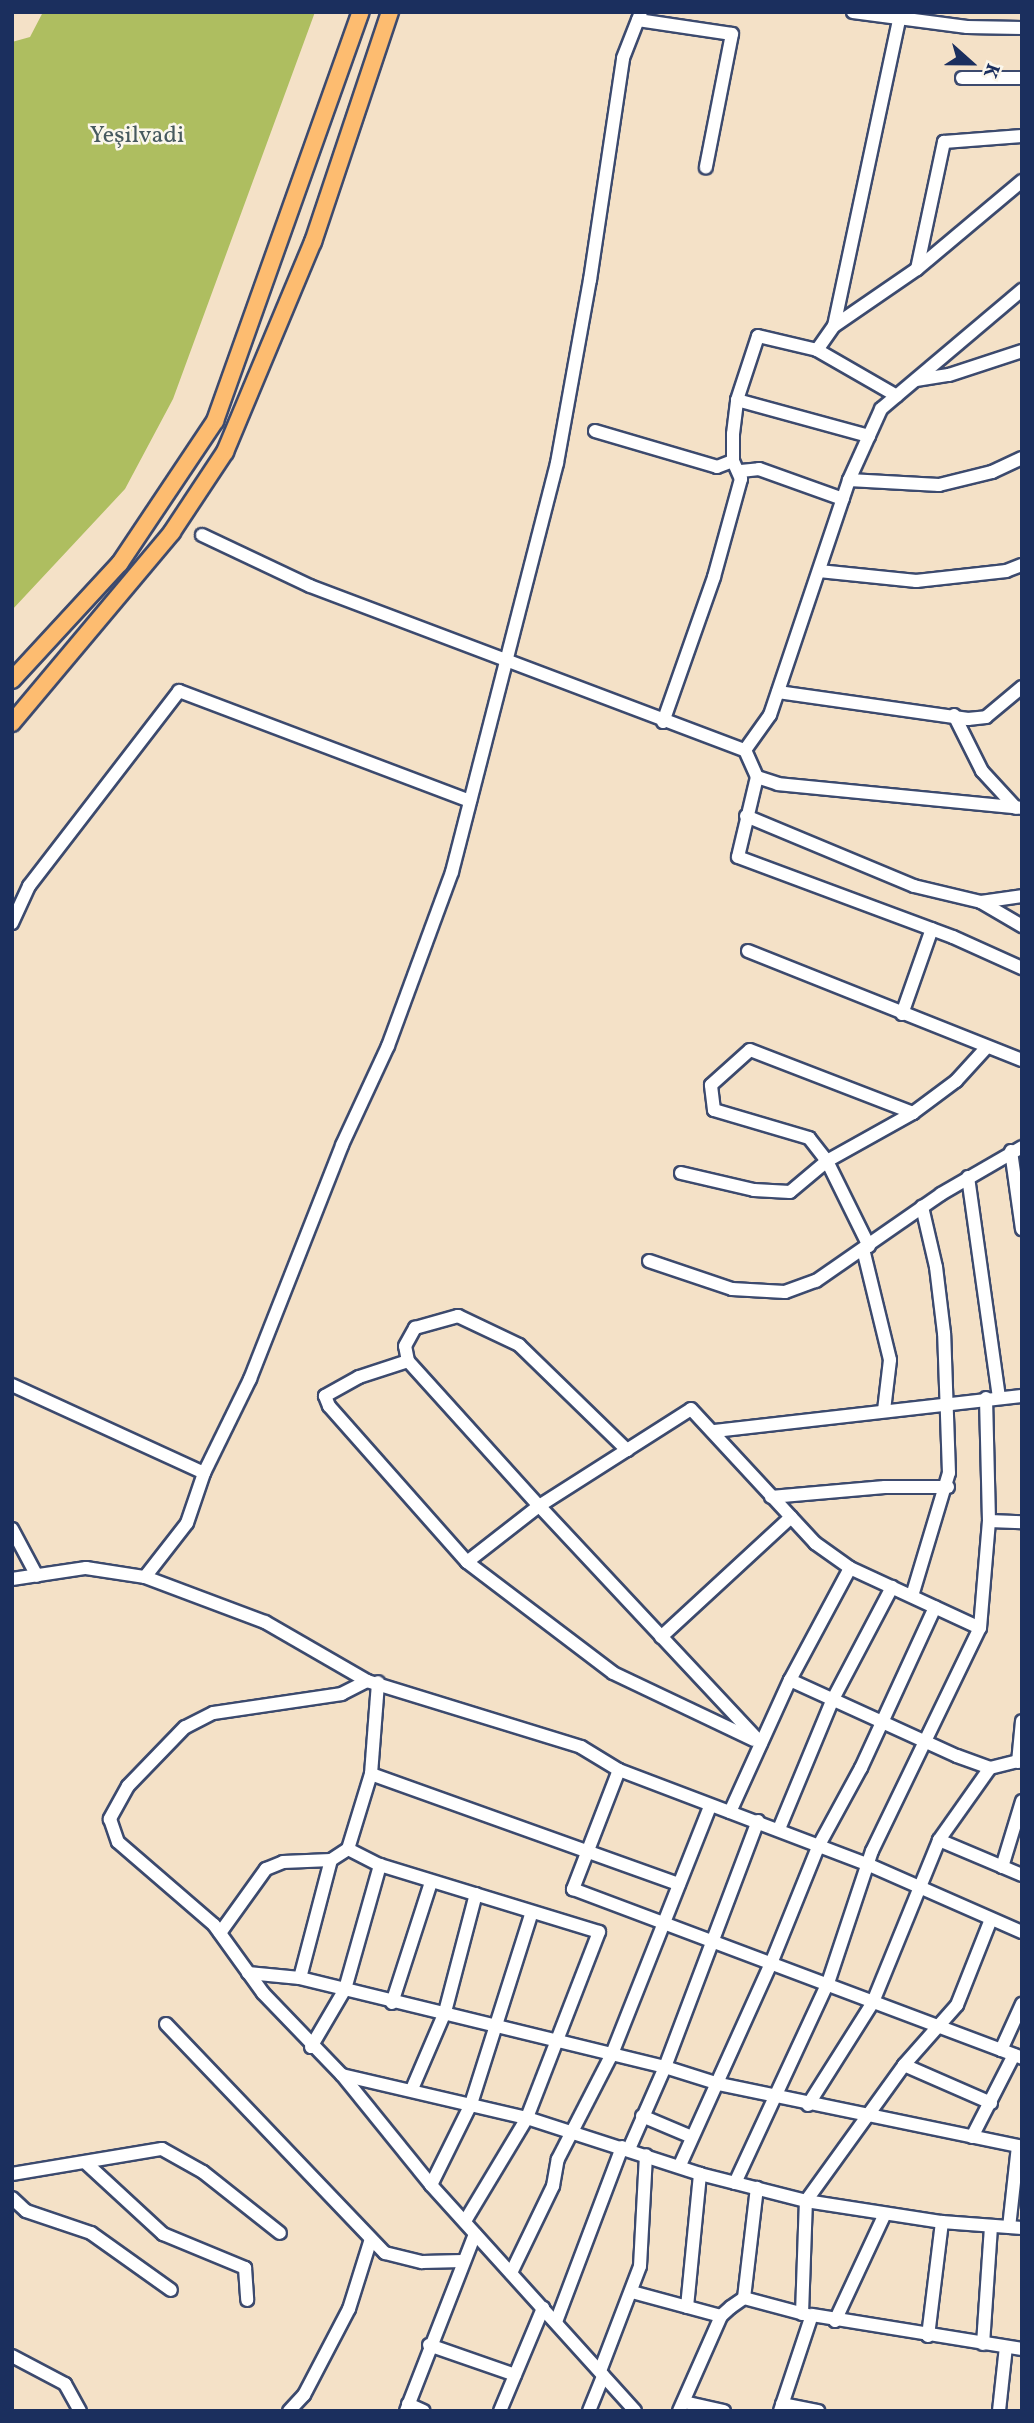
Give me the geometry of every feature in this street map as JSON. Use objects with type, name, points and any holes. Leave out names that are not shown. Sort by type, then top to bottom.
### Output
[{"type":"main road","points":[[12,680],[120,563],[215,421],[361,12]]},
{"type":"main road","points":[[12,723],[172,532],[225,452],[313,242],[390,12]]},
{"type":"street","points":[[853,12],[899,19],[1022,29]]},
{"type":"street","points":[[145,1577],[187,1523],[204,1473],[250,1379],[342,1145],[388,1046],[452,872],[557,463],[590,280],[623,58],[640,16],[732,34],[706,167]]},
{"type":"street","points":[[834,326],[899,19]]},
{"type":"street","points":[[962,78],[1022,78]]},
{"type":"street","points":[[917,269],[944,142],[1022,136]]},
{"type":"street","points":[[817,350],[834,326],[917,269],[1022,181]]},
{"type":"street","points":[[745,750],[769,715],[849,480],[881,410],[1022,290]]},
{"type":"street","points":[[663,722],[714,577],[737,466],[737,400],[758,336],[817,350],[897,396]]},
{"type":"street","points":[[916,380],[949,375],[1022,351]]},
{"type":"street","points":[[737,400],[869,436]]},
{"type":"street","points":[[595,431],[717,467],[759,469],[843,499]]},
{"type":"street","points":[[849,480],[939,485],[992,472],[1022,458]]},
{"type":"street","points":[[202,535],[310,586],[663,722],[745,750],[757,777],[738,857],[932,929],[1022,968]]},
{"type":"street","points":[[819,571],[916,581],[1006,571],[1022,565]]},
{"type":"street","points":[[778,692],[986,717],[1022,687]]},
{"type":"street","points":[[12,923],[29,886],[179,691],[470,801]]},
{"type":"street","points":[[954,715],[982,771],[1019,808]]},
{"type":"street","points":[[757,777],[928,802],[1019,808]]},
{"type":"street","points":[[746,816],[914,886],[981,901],[1022,926]]},
{"type":"street","points":[[981,901],[1022,896]]},
{"type":"street","points":[[902,1014],[932,929]]},
{"type":"street","points":[[748,951],[986,1048],[1022,1060]]},
{"type":"street","points":[[681,1173],[754,1190],[790,1192],[827,1161],[913,1113],[957,1081],[986,1048]]},
{"type":"street","points":[[884,1410],[890,1360],[866,1248],[827,1161],[809,1138],[714,1110],[711,1086],[750,1050],[913,1113]]},
{"type":"street","points":[[649,1261],[732,1289],[785,1292],[816,1280],[922,1207],[1016,1149],[1022,1229]]},
{"type":"street","points":[[735,2183],[778,2096],[828,1983],[867,1864],[927,1744],[980,1628],[989,1521],[993,1398],[968,1177]]},
{"type":"street","points":[[912,1596],[948,1487],[949,1406],[936,1267],[922,1207]]},
{"type":"street","points":[[627,1450],[519,1345],[458,1316],[415,1328],[405,1346],[408,1361],[539,1506],[761,1743]]},
{"type":"street","points":[[408,1361],[359,1377],[325,1396],[329,1406],[467,1562],[614,1673],[761,1743]]},
{"type":"street","points":[[12,1385],[204,1473]]},
{"type":"street","points":[[714,1431],[1022,1396]]},
{"type":"street","points":[[467,1562],[539,1506],[691,1409],[815,1543],[850,1568],[980,1628]]},
{"type":"street","points":[[771,1497],[885,1487],[948,1487]]},
{"type":"street","points":[[661,1636],[791,1517]]},
{"type":"street","points":[[989,1521],[1022,1522]]},
{"type":"street","points":[[12,1529],[37,1576]]},
{"type":"street","points":[[12,1579],[86,1568],[145,1577],[265,1622],[373,1682],[581,1747],[619,1769],[867,1864],[1022,1932]]},
{"type":"street","points":[[730,1812],[790,1680],[850,1568]]},
{"type":"street","points":[[779,1829],[832,1700],[892,1587]]},
{"type":"street","points":[[680,2165],[771,1966],[819,1845],[882,1724],[935,1607]]},
{"type":"street","points":[[790,1680],[927,1744],[990,1768],[1020,1761],[1022,1721]]},
{"type":"street","points":[[220,1933],[266,1869],[283,1862],[331,1860],[348,1849],[371,1774],[373,1682]]},
{"type":"street","points":[[373,1682],[342,1694],[213,1713],[185,1727],[149,1760],[116,1805],[110,1819],[118,1842],[220,1933],[248,1973],[311,2047],[342,2075],[431,2185],[635,2411]]},
{"type":"street","points":[[808,2105],[873,2002],[939,1840],[990,1768]]},
{"type":"street","points":[[619,1769],[573,1889],[771,1966],[828,1983],[938,2024],[1018,2057],[972,2137]]},
{"type":"street","points":[[371,1774],[680,1884]]},
{"type":"street","points":[[1002,1867],[1022,1801]]},
{"type":"street","points":[[512,2273],[553,2186],[558,2159],[574,2133],[612,2054],[710,1806]]},
{"type":"street","points":[[556,2322],[625,2148],[666,2067],[758,1821]]},
{"type":"street","points":[[939,1840],[1022,1875]]},
{"type":"street","points":[[348,1849],[380,1866],[599,1932],[527,2118],[465,2221]]},
{"type":"street","points":[[300,1978],[331,1860]]},
{"type":"street","points":[[311,2047],[345,1989],[380,1866]]},
{"type":"street","points":[[392,2003],[431,1882]]},
{"type":"street","points":[[412,2089],[445,2012],[476,1894]]},
{"type":"street","points":[[431,2185],[471,2104],[498,2026],[532,1912]]},
{"type":"street","points":[[818,2411],[781,2407],[807,2315],[806,2201],[904,2064],[957,2005],[991,1920]]},
{"type":"street","points":[[248,1973],[300,1978],[392,2003],[445,2012],[666,2067],[719,2084],[808,2105],[1018,2146],[1015,2228],[942,2222],[806,2201],[700,2174],[680,2165],[527,2118],[412,2089],[342,2075]]},
{"type":"street","points":[[1001,2050],[1022,2004]]},
{"type":"street","points":[[166,2024],[385,2253],[401,2259],[463,2261]]},
{"type":"street","points":[[904,2064],[991,2103]]},
{"type":"street","points":[[642,2116],[692,2137]]},
{"type":"street","points":[[12,2174],[162,2149],[203,2172],[280,2233]]},
{"type":"street","points":[[589,2411],[640,2266],[646,2155]]},
{"type":"street","points":[[86,2162],[163,2234],[245,2268],[247,2300]]},
{"type":"street","points":[[687,2307],[700,2174]]},
{"type":"street","points":[[724,2411],[682,2406],[721,2316],[744,2298],[757,2188]]},
{"type":"street","points":[[12,2198],[26,2211],[91,2233],[171,2290]]},
{"type":"street","points":[[835,2321],[885,2214]]},
{"type":"street","points":[[928,2336],[942,2222]]},
{"type":"street","points":[[983,2344],[991,2226]]},
{"type":"street","points":[[424,2411],[407,2408],[429,2345],[475,2234]]},
{"type":"street","points":[[289,2411],[304,2395],[349,2309],[371,2239]]},
{"type":"street","points":[[632,2292],[721,2316]]},
{"type":"street","points":[[744,2298],[835,2321],[1022,2349]]},
{"type":"street","points":[[500,2411],[543,2308]]},
{"type":"street","points":[[429,2345],[515,2375]]},
{"type":"street","points":[[999,2411],[1006,2347]]},
{"type":"street","points":[[12,2356],[65,2384],[80,2411]]},
{"type":"green space","name":"Yeşilvadi","points":[[43,12],[315,12],[173,399],[125,489],[12,610],[12,42],[30,37]]}]
